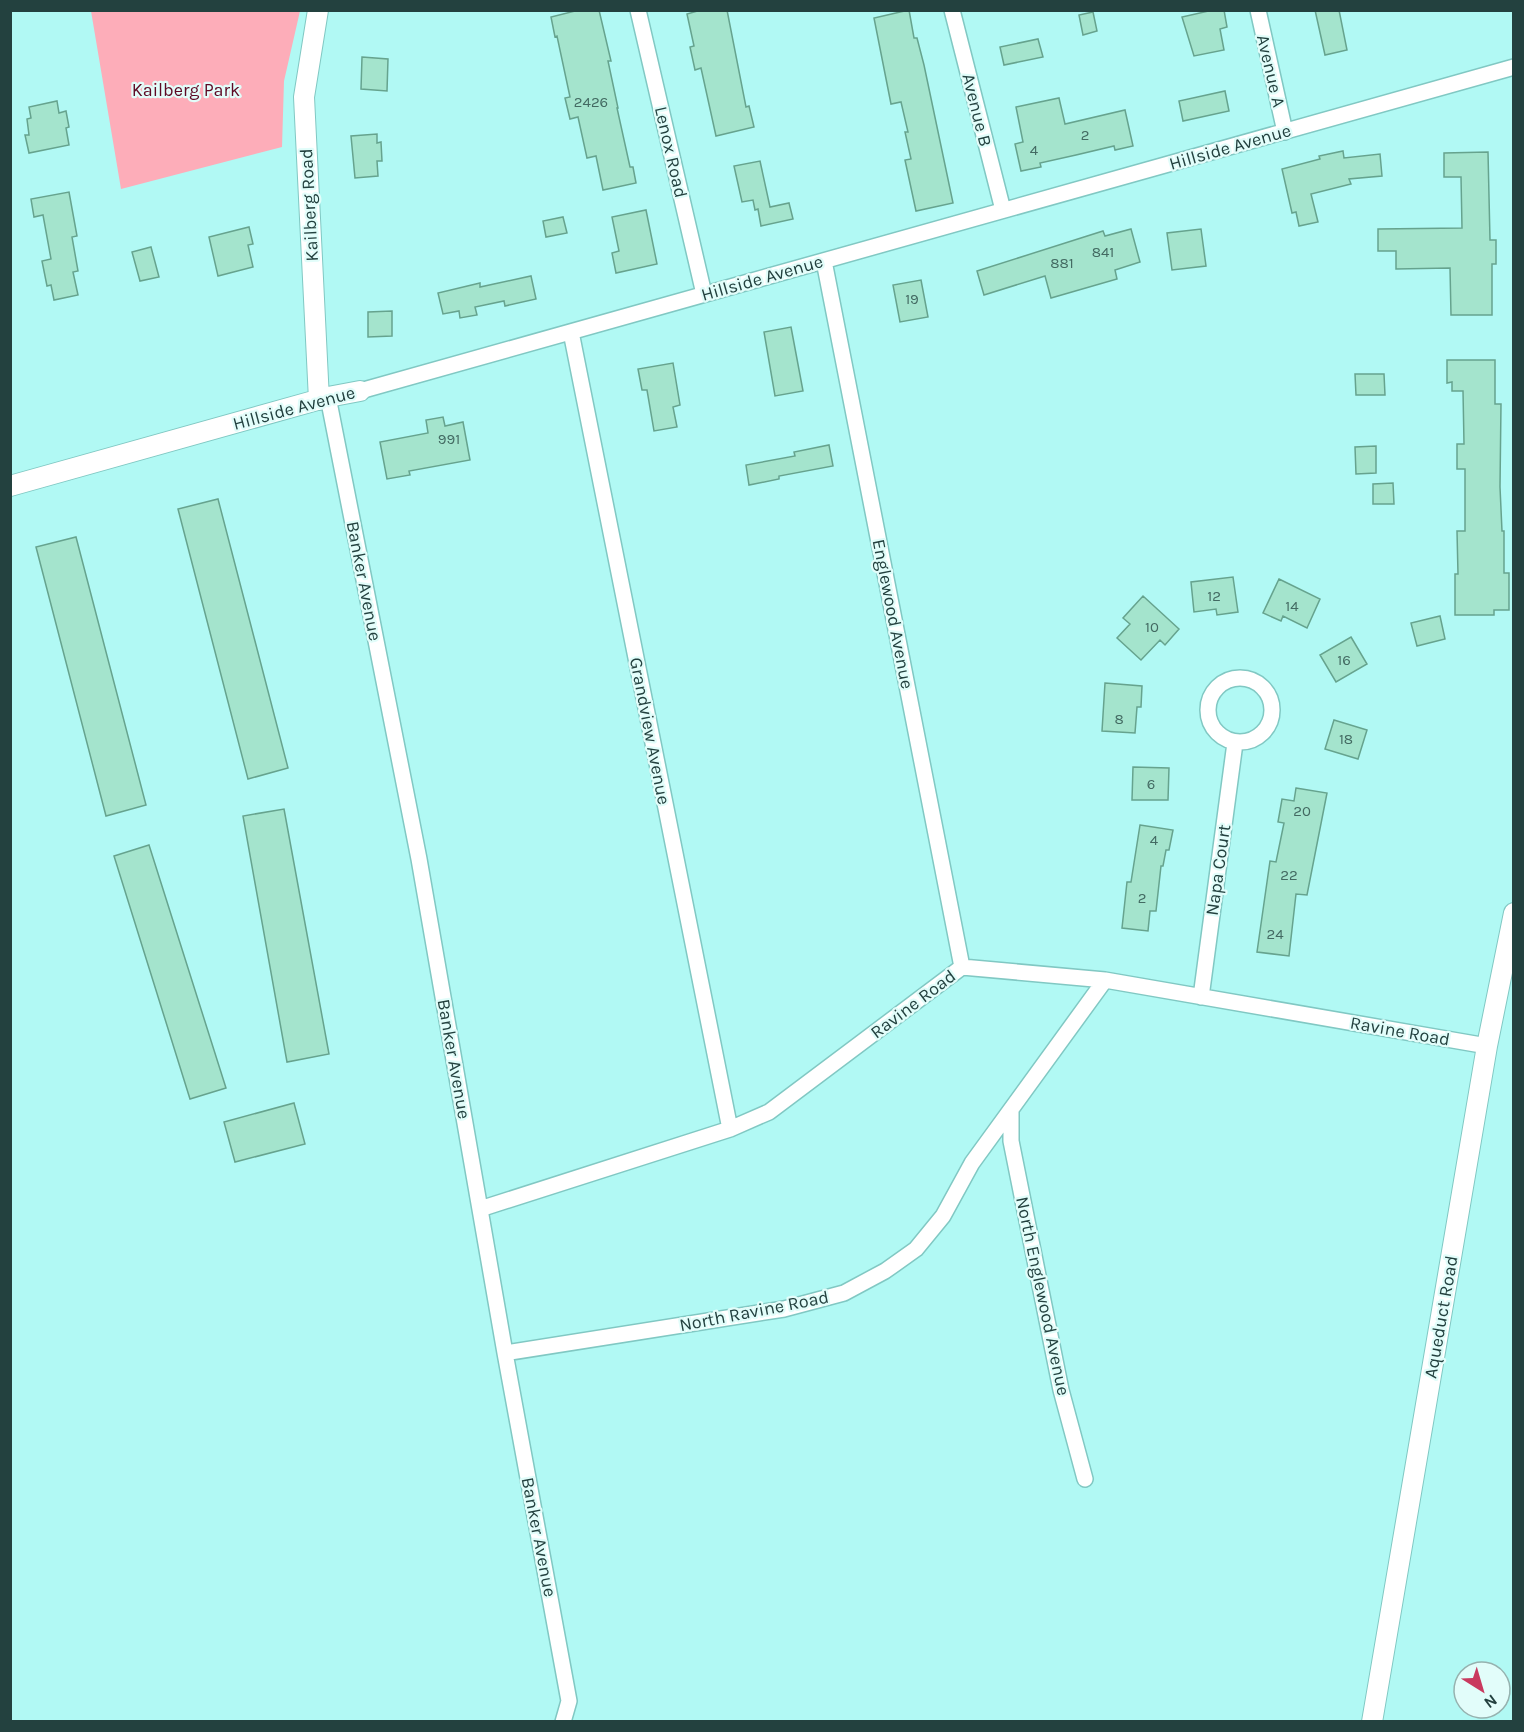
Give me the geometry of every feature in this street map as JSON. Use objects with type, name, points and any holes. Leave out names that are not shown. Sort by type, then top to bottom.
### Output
[{"type":"street","name":"Kailberg Road","points":[[318,10],[304,97],[324,399]]},
{"type":"street","name":"Lenox Road","points":[[638,10],[704,294]]},
{"type":"street","name":"Avenue B","points":[[952,10],[1003,210]]},
{"type":"street","name":"Avenue A","points":[[1258,10],[1285,132]]},
{"type":"street","name":"Hillside Avenue","points":[[10,486],[360,391],[1514,68]]},
{"type":"street","name":"Englewood Avenue","points":[[824,261],[962,967]]},
{"type":"street","name":"Grandview Avenue","points":[[571,332],[730,1129]]},
{"type":"street","name":"Banker Avenue","points":[[324,399],[419,860],[505,1353],[569,1701],[563,1722]]},
{"type":"street","points":[[1243,678],[1262,686],[1272,704],[1272,714],[1263,733],[1255,739],[1235,742],[1224,739],[1215,732],[1207,712],[1209,700],[1222,683],[1243,678]]},
{"type":"street","name":"Napa Court","points":[[1201,997],[1235,742]]},
{"type":"street","name":"Aqueduct Road","points":[[1372,1722],[1487,1046],[1514,913]]},
{"type":"street","name":"Ravine Road","points":[[480,1209],[730,1129],[769,1112],[962,967],[1105,980],[1487,1046]]},
{"type":"street","name":"North Ravine Road","points":[[505,1353],[784,1309],[844,1293],[885,1271],[916,1249],[944,1216],[972,1163],[1105,980]]},
{"type":"street","name":"North Englewood Avenue","points":[[1011,1111],[1011,1141],[1061,1390],[1085,1479]]},
{"type":"green space","name":"Kailberg Park","points":[[91,11],[300,11],[284,81],[282,147],[121,189]]},
{"type":"building","points":[[579,10],[599,10],[611,61],[608,61],[617,108],[630,167],[633,167],[636,183],[603,190],[596,156],[587,158],[578,117],[570,119],[565,98],[570,97],[551,17]]},
{"type":"building","points":[[701,10],[727,10],[746,107],[749,106],[754,127],[716,136],[701,68],[695,70],[690,47],[694,46],[687,14]]},
{"type":"building","points":[[909,10],[914,38],[917,38],[924,65],[953,203],[916,211],[905,160],[911,159],[905,132],[908,132],[901,102],[891,104],[874,18]]},
{"type":"building","points":[[1213,10],[1224,10],[1227,27],[1220,29],[1224,50],[1194,56],[1182,17]]},
{"type":"building","points":[[1315,10],[1339,10],[1347,50],[1325,55]]},
{"type":"building","points":[[1093,12],[1097,31],[1083,35],[1079,15]]},
{"type":"building","points":[[1038,39],[1043,57],[1004,65],[1000,47]]},
{"type":"building","points":[[362,57],[388,59],[387,91],[361,89]]},
{"type":"building","points":[[1225,91],[1229,111],[1183,121],[1179,101]]},
{"type":"building","points":[[1059,98],[1065,124],[1125,110],[1133,146],[1115,150],[1114,146],[1040,163],[1041,167],[1021,171],[1015,144],[1023,142],[1016,107]]},
{"type":"building","points":[[57,101],[59,113],[66,111],[69,145],[29,153],[25,135],[29,135],[27,119],[31,118],[29,107]]},
{"type":"building","points":[[377,134],[377,143],[381,142],[382,161],[377,161],[378,176],[355,178],[351,136]]},
{"type":"building","points":[[1343,151],[1344,158],[1380,154],[1382,176],[1349,179],[1351,184],[1311,194],[1318,222],[1299,226],[1296,212],[1292,213],[1282,169],[1320,159],[1319,156]]},
{"type":"building","points":[[1488,152],[1490,240],[1496,240],[1496,264],[1492,264],[1492,315],[1451,315],[1450,268],[1396,269],[1396,251],[1378,251],[1378,229],[1462,228],[1461,177],[1444,177],[1444,153]]},
{"type":"building","points":[[760,161],[770,207],[789,203],[793,219],[761,226],[758,209],[755,210],[753,200],[742,202],[734,166]]},
{"type":"building","points":[[69,192],[77,236],[72,237],[78,271],[73,272],[78,295],[54,300],[51,285],[47,286],[42,261],[51,259],[43,215],[34,217],[31,199]]},
{"type":"building","points":[[646,210],[657,264],[616,273],[612,253],[619,251],[612,217]]},
{"type":"building","points":[[563,217],[567,233],[546,237],[543,221]]},
{"type":"building","points":[[249,227],[253,244],[248,245],[253,267],[218,276],[209,237]]},
{"type":"building","points":[[1131,229],[1140,262],[1115,270],[1117,279],[1051,298],[1045,276],[984,295],[977,271],[1103,231],[1105,236]]},
{"type":"building","points":[[1201,229],[1206,266],[1172,270],[1167,233]]},
{"type":"building","points":[[151,247],[159,277],[140,281],[132,252]]},
{"type":"building","points":[[531,276],[536,299],[505,306],[504,301],[475,307],[477,315],[460,318],[459,311],[443,314],[438,293],[480,283],[480,287]]},
{"type":"building","points":[[921,280],[928,317],[900,322],[893,285]]},
{"type":"building","points":[[392,311],[392,336],[368,337],[368,312]]},
{"type":"building","points":[[791,327],[803,391],[775,396],[764,332]]},
{"type":"building","points":[[1447,360],[1495,360],[1495,404],[1501,404],[1500,487],[1502,531],[1504,531],[1504,573],[1509,573],[1509,610],[1494,610],[1494,615],[1455,615],[1455,574],[1458,574],[1457,531],[1465,531],[1465,469],[1457,469],[1457,444],[1464,444],[1463,391],[1452,391],[1452,382],[1447,383]]},
{"type":"building","points":[[673,363],[680,405],[673,407],[677,427],[654,431],[647,390],[642,390],[638,369]]},
{"type":"building","points":[[1355,374],[1384,374],[1385,395],[1356,395]]},
{"type":"building","points":[[443,417],[445,426],[463,422],[470,460],[409,471],[410,475],[387,479],[380,442],[428,433],[426,420]]},
{"type":"building","points":[[829,445],[833,466],[779,476],[779,479],[749,485],[746,465],[795,456],[794,452]]},
{"type":"building","points":[[1376,446],[1376,473],[1356,474],[1355,447]]},
{"type":"building","points":[[1393,483],[1394,504],[1373,504],[1373,484]]},
{"type":"building","points":[[218,499],[288,768],[248,779],[178,509]]},
{"type":"building","points":[[76,537],[146,805],[106,816],[36,547]]},
{"type":"building","points":[[1233,577],[1238,612],[1217,615],[1216,609],[1194,612],[1191,582]]},
{"type":"building","points":[[1279,579],[1320,599],[1307,628],[1283,616],[1281,621],[1263,613]]},
{"type":"building","points":[[1143,596],[1179,629],[1165,645],[1160,640],[1141,660],[1117,638],[1130,624],[1123,618]]},
{"type":"building","points":[[1440,616],[1445,639],[1417,646],[1411,623]]},
{"type":"building","points":[[1351,637],[1367,664],[1336,682],[1320,655]]},
{"type":"building","points":[[1105,683],[1142,686],[1141,707],[1137,707],[1135,733],[1102,731]]},
{"type":"building","points":[[1334,720],[1367,730],[1358,759],[1325,749]]},
{"type":"building","points":[[1133,767],[1169,768],[1168,800],[1132,800]]},
{"type":"building","points":[[1296,788],[1327,793],[1307,895],[1296,894],[1289,956],[1257,952],[1270,861],[1276,862],[1284,823],[1278,822],[1282,799],[1294,801]]},
{"type":"building","points":[[284,809],[329,1054],[287,1062],[243,816]]},
{"type":"building","points":[[1140,825],[1173,830],[1169,850],[1166,850],[1163,866],[1161,866],[1156,911],[1150,911],[1148,931],[1122,928],[1127,882],[1131,882]]},
{"type":"building","points":[[149,845],[226,1088],[190,1099],[114,856]]},
{"type":"building","points":[[294,1103],[305,1144],[235,1162],[224,1122]]}]
